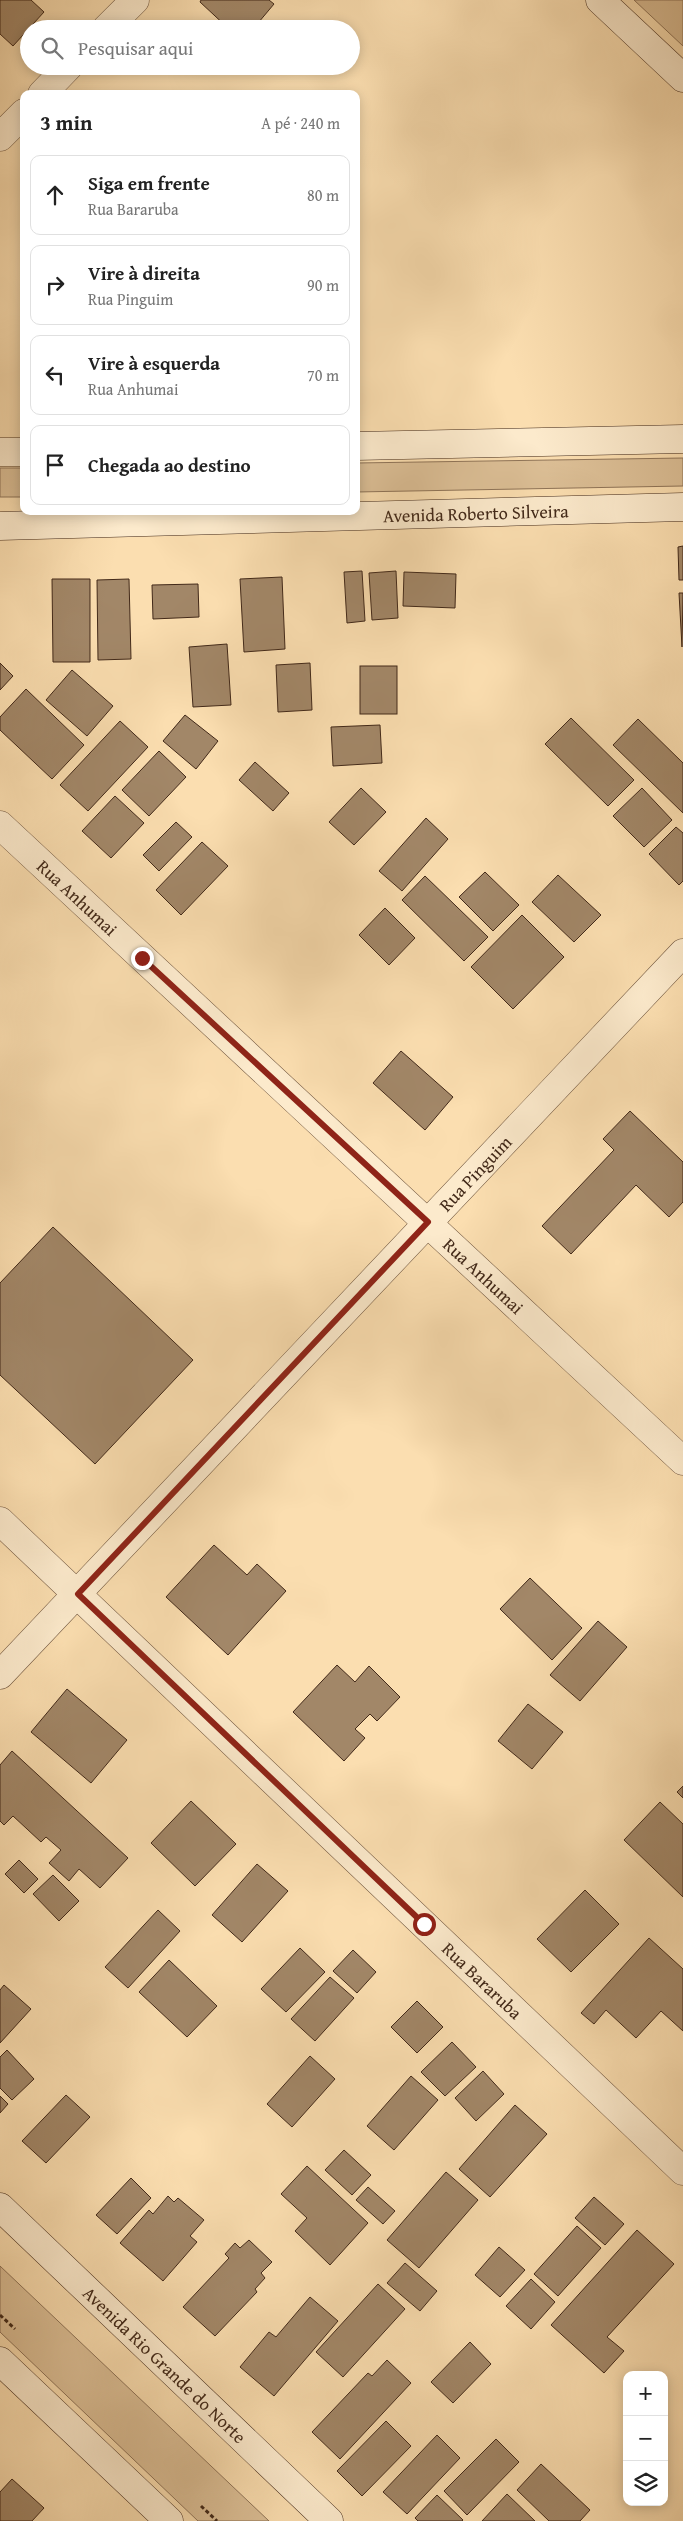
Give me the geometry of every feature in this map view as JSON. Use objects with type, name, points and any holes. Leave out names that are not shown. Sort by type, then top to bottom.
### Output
[{"type":"street","points":[[115,20],[135,0]]},
{"type":"street","points":[[600,0],[683,78]]},
{"type":"street","points":[[46,90],[60,75]]},
{"type":"street","points":[[0,137],[20,116]]},
{"type":"street","points":[[360,446],[683,439]]},
{"type":"street","points":[[0,452],[20,452]]},
{"type":"street","name":"Avenida Roberto Silveira","points":[[0,526],[683,506]]},
{"type":"street","name":"Rua Anhumai","points":[[0,825],[683,1461]]},
{"type":"street","name":"Rua Pinguim","points":[[0,1675],[683,953]]},
{"type":"street","name":"Rua Bararuba","points":[[0,1521],[683,2171]]},
{"type":"street","name":"Avenida Rio Grande do Norte","points":[[0,2207],[329,2521]]},
{"type":"street","points":[[0,2361],[169,2521]]},
{"type":"shaded area","points":[[634,0],[683,0],[683,46]]},
{"type":"shaded area","points":[[683,458],[683,486],[360,492],[360,463]]},
{"type":"shaded area","points":[[0,468],[20,468],[20,497],[0,497]]},
{"type":"shaded area","points":[[0,2266],[269,2521],[198,2521],[0,2332]]},
{"type":"building","points":[[0,0],[31,0],[44,12],[37,20],[20,20],[20,38],[13,46],[0,34]]},
{"type":"building","points":[[201,0],[269,0],[274,4],[261,20],[219,20],[200,2]]},
{"type":"building","points":[[683,546],[683,580],[679,580],[678,547]]},
{"type":"building","points":[[362,571],[365,621],[347,623],[344,572]]},
{"type":"building","points":[[396,571],[398,618],[372,620],[369,573]]},
{"type":"building","points":[[404,572],[456,574],[455,608],[403,606]]},
{"type":"building","points":[[282,577],[285,649],[244,652],[240,579]]},
{"type":"building","points":[[52,579],[90,579],[90,662],[53,662]]},
{"type":"building","points":[[129,579],[131,659],[98,660],[97,580]]},
{"type":"building","points":[[198,584],[199,617],[153,619],[152,585]]},
{"type":"building","points":[[679,593],[683,593],[682,647]]},
{"type":"building","points":[[227,644],[231,705],[193,707],[189,647]]},
{"type":"building","points":[[0,663],[13,676],[0,690]]},
{"type":"building","points":[[310,663],[312,710],[278,712],[276,665]]},
{"type":"building","points":[[360,666],[397,666],[397,714],[360,714]]},
{"type":"building","points":[[72,670],[113,706],[87,736],[46,700]]},
{"type":"building","points":[[26,689],[84,745],[52,779],[0,730],[0,717]]},
{"type":"building","points":[[185,715],[218,741],[196,769],[163,741]]},
{"type":"building","points":[[571,718],[634,780],[608,806],[545,744]]},
{"type":"building","points":[[638,719],[683,763],[683,813],[613,745]]},
{"type":"building","points":[[120,721],[148,747],[88,811],[60,785]]},
{"type":"building","points":[[380,725],[382,763],[333,766],[331,727]]},
{"type":"building","points":[[159,751],[186,777],[149,816],[122,790]]},
{"type":"building","points":[[255,762],[289,793],[273,811],[239,780]]},
{"type":"building","points":[[361,788],[386,812],[354,845],[329,822]]},
{"type":"building","points":[[642,788],[672,820],[644,847],[613,816]]},
{"type":"building","points":[[115,796],[144,823],[111,858],[82,831]]},
{"type":"building","points":[[426,818],[448,839],[402,891],[379,871]]},
{"type":"building","points":[[176,822],[192,837],[159,871],[143,855]]},
{"type":"building","points":[[676,827],[683,833],[683,881],[679,885],[649,854]]},
{"type":"building","points":[[202,842],[228,866],[181,915],[156,890]]},
{"type":"building","points":[[485,872],[519,905],[493,931],[459,897]]},
{"type":"building","points":[[558,875],[601,915],[574,942],[532,902]]},
{"type":"building","points":[[425,876],[488,937],[464,961],[402,900]]},
{"type":"building","points":[[385,908],[415,938],[389,965],[359,935]]},
{"type":"building","points":[[522,915],[564,957],[513,1009],[471,967]]},
{"type":"building","points":[[401,1051],[453,1097],[425,1130],[373,1083]]},
{"type":"building","points":[[630,1111],[683,1162],[683,1202],[669,1217],[636,1185],[571,1254],[542,1226],[614,1150],[603,1139]]},
{"type":"building","points":[[53,1227],[193,1360],[95,1464],[0,1375],[0,1283]]},
{"type":"building","points":[[214,1545],[247,1575],[257,1564],[286,1591],[228,1655],[166,1597]]},
{"type":"building","points":[[530,1578],[582,1628],[552,1660],[500,1609]]},
{"type":"building","points":[[598,1621],[627,1647],[580,1701],[550,1675]]},
{"type":"building","points":[[337,1665],[355,1682],[369,1666],[400,1697],[377,1721],[370,1714],[355,1729],[365,1738],[344,1761],[293,1712]]},
{"type":"building","points":[[67,1689],[127,1740],[91,1783],[31,1732]]},
{"type":"building","points":[[528,1704],[563,1732],[532,1769],[498,1741]]},
{"type":"building","points":[[12,1751],[128,1858],[100,1888],[79,1869],[69,1881],[49,1863],[61,1850],[46,1837],[41,1842],[13,1816],[4,1825],[0,1821],[0,1765]]},
{"type":"building","points":[[683,1786],[683,1798],[677,1792]]},
{"type":"building","points":[[191,1801],[236,1844],[195,1886],[151,1843]]},
{"type":"building","points":[[660,1802],[683,1824],[683,1897],[624,1840]]},
{"type":"building","points":[[19,1860],[38,1879],[24,1893],[5,1874]]},
{"type":"building","points":[[257,1864],[288,1891],[242,1942],[212,1915]]},
{"type":"building","points":[[53,1875],[79,1901],[59,1921],[33,1894]]},
{"type":"building","points":[[585,1890],[619,1924],[571,1972],[537,1939]]},
{"type":"building","points":[[158,1910],[180,1931],[128,1988],[105,1967]]},
{"type":"building","points":[[649,1938],[683,1969],[683,2031],[661,2011],[636,2038],[606,2010],[594,2024],[581,2013]]},
{"type":"building","points":[[300,1948],[325,1972],[286,2012],[261,1989]]},
{"type":"building","points":[[353,1950],[376,1972],[357,1993],[333,1971]]},
{"type":"building","points":[[169,1960],[217,2006],[187,2037],[139,1992]]},
{"type":"building","points":[[330,1977],[354,1998],[315,2041],[291,2019]]},
{"type":"building","points":[[4,1985],[31,2009],[0,2043],[0,1990]]},
{"type":"building","points":[[417,2001],[443,2027],[417,2053],[391,2027]]},
{"type":"building","points":[[452,2042],[476,2067],[445,2096],[421,2072]]},
{"type":"building","points":[[7,2050],[34,2079],[12,2100],[0,2088],[0,2057]]},
{"type":"building","points":[[310,2056],[335,2079],[292,2127],[267,2104]]},
{"type":"building","points":[[483,2071],[504,2094],[476,2121],[455,2098]]},
{"type":"building","points":[[411,2076],[438,2100],[394,2150],[367,2126]]},
{"type":"building","points":[[66,2095],[90,2117],[46,2163],[22,2141]]},
{"type":"building","points":[[0,2096],[8,2104],[0,2113]]},
{"type":"building","points":[[515,2105],[547,2134],[490,2197],[459,2169]]},
{"type":"building","points":[[344,2150],[371,2175],[352,2195],[325,2170]]},
{"type":"building","points":[[307,2166],[368,2223],[330,2265],[295,2231],[307,2218],[281,2194]]},
{"type":"building","points":[[446,2172],[478,2200],[419,2268],[387,2240]]},
{"type":"building","points":[[131,2178],[151,2198],[117,2234],[96,2215]]},
{"type":"building","points":[[368,2187],[395,2211],[383,2224],[356,2200]]},
{"type":"building","points":[[168,2196],[174,2202],[178,2198],[204,2220],[190,2236],[197,2242],[163,2281],[120,2243],[149,2210],[153,2214]]},
{"type":"building","points":[[594,2197],[624,2224],[605,2245],[575,2218]]},
{"type":"building","points":[[577,2226],[601,2248],[558,2296],[534,2274]]},
{"type":"building","points":[[637,2230],[674,2264],[607,2337],[624,2351],[604,2373],[551,2325]]},
{"type":"building","points":[[249,2240],[272,2262],[261,2273],[265,2278],[255,2289],[257,2292],[215,2336],[183,2307],[229,2258],[225,2254],[235,2243],[240,2248]]},
{"type":"building","points":[[499,2247],[525,2270],[500,2297],[475,2275]]},
{"type":"building","points":[[405,2263],[437,2291],[420,2311],[387,2283]]},
{"type":"building","points":[[531,2279],[555,2302],[531,2329],[506,2306]]},
{"type":"building","points":[[378,2284],[405,2309],[343,2377],[316,2352]]},
{"type":"building","points":[[310,2297],[338,2321],[274,2396],[240,2367],[269,2332],[276,2337]]},
{"type":"building","points":[[470,2342],[491,2364],[453,2403],[431,2382]]},
{"type":"building","points":[[387,2360],[411,2383],[340,2459],[312,2432],[368,2373],[372,2376]]},
{"type":"building","points":[[386,2421],[411,2446],[362,2496],[337,2471]]},
{"type":"building","points":[[437,2435],[460,2458],[407,2514],[383,2492]]},
{"type":"building","points":[[496,2439],[519,2462],[467,2515],[444,2491]]},
{"type":"building","points":[[541,2464],[590,2510],[580,2521],[549,2521],[517,2490]]},
{"type":"building","points":[[12,2479],[44,2508],[32,2521],[0,2521],[0,2492]]},
{"type":"building","points":[[507,2494],[535,2521],[482,2521]]},
{"type":"building","points":[[437,2495],[462,2521],[418,2521],[415,2518]]},
{"type":"route","points":[[142,958],[428,1222],[78,1594],[424,1924]]}]
